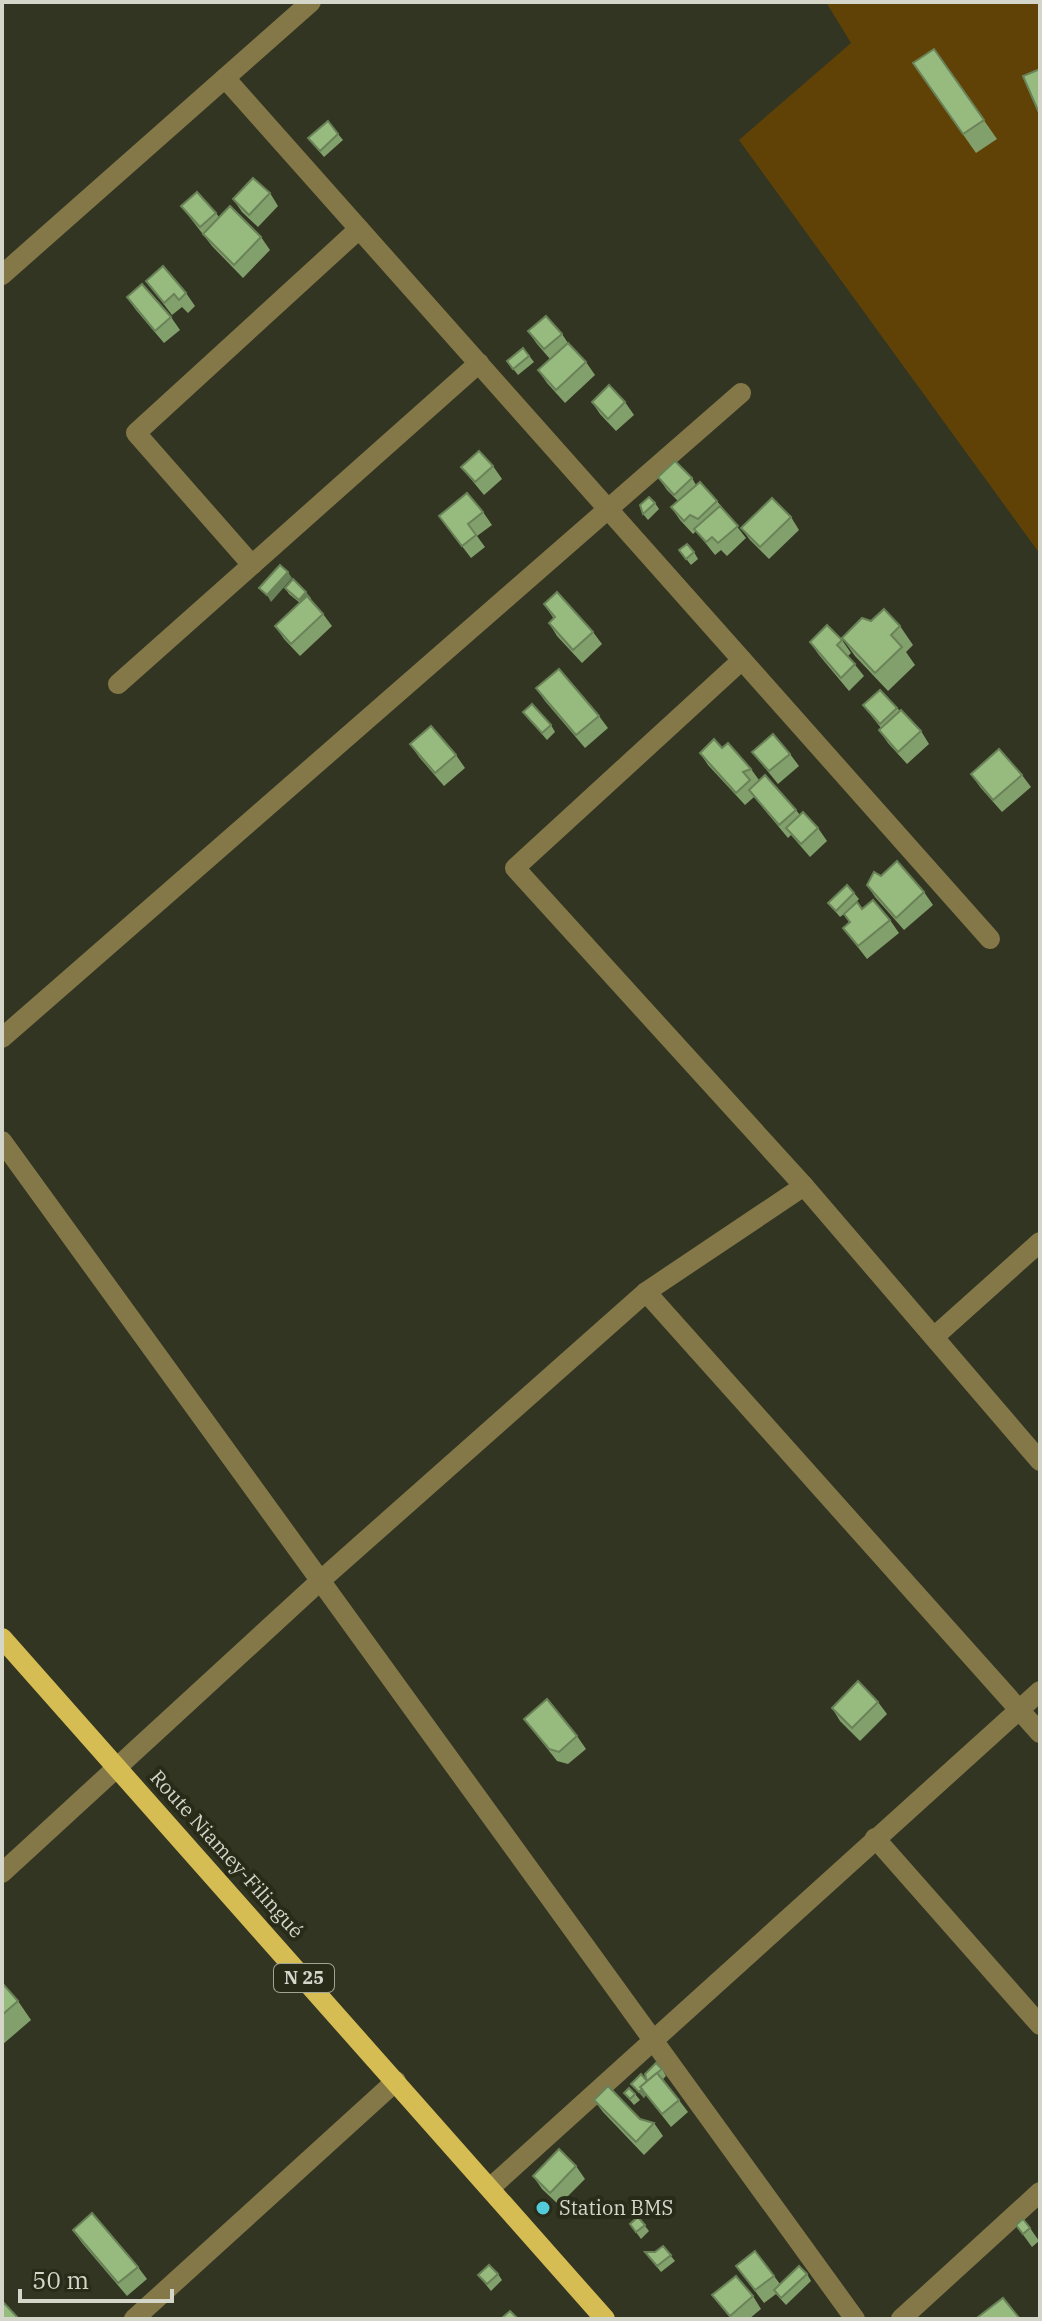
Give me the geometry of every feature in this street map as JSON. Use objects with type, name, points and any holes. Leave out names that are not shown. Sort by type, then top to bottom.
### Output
[{"type":"main road","name":"Route Niamey-Filingué","points":[[2,1638],[605,2319]]},
{"type":"street","points":[[2,275],[311,2]]},
{"type":"street","points":[[225,78],[990,939]]},
{"type":"street","points":[[252,565],[136,433],[359,229]]},
{"type":"street","points":[[118,684],[479,363]]},
{"type":"street","points":[[2,1038],[741,393]]},
{"type":"street","points":[[742,660],[515,868],[804,1186],[1040,1461]]},
{"type":"street","points":[[2,1141],[855,2319]]},
{"type":"street","points":[[2,1873],[320,1581],[646,1292],[804,1186]]},
{"type":"street","points":[[934,1337],[1040,1242]]},
{"type":"street","points":[[646,1292],[1040,1733]]},
{"type":"street","points":[[490,2188],[1040,1691]]},
{"type":"street","points":[[875,1838],[1040,2025]]},
{"type":"street","points":[[134,2319],[396,2081]]},
{"type":"street","points":[[901,2319],[1040,2192]]},
{"type":"shaded area","points":[[826,2],[1040,2],[1040,554],[739,140],[851,43]]},
{"type":"building","points":[[934,49],[984,120],[963,134],[913,63]]},
{"type":"building","points":[[1040,69],[1040,115],[1023,76]]},
{"type":"building","points":[[328,121],[338,134],[320,151],[308,138]]},
{"type":"building","points":[[253,178],[270,193],[249,215],[233,199]]},
{"type":"building","points":[[197,192],[216,213],[200,227],[181,206]]},
{"type":"building","points":[[230,206],[261,237],[234,265],[203,234]]},
{"type":"building","points":[[163,266],[186,293],[179,300],[174,294],[164,303],[146,281]]},
{"type":"building","points":[[142,284],[171,317],[155,331],[127,297]]},
{"type":"building","points":[[546,316],[562,334],[544,349],[528,331]]},
{"type":"building","points":[[568,343],[586,362],[556,390],[538,370]]},
{"type":"building","points":[[523,348],[529,356],[513,369],[507,361]]},
{"type":"building","points":[[609,385],[625,402],[608,419],[592,402]]},
{"type":"building","points":[[479,451],[493,466],[475,482],[461,467]]},
{"type":"building","points":[[675,461],[692,478],[674,495],[658,477]]},
{"type":"building","points":[[700,482],[717,501],[698,519],[690,515],[684,521],[671,507]]},
{"type":"building","points":[[467,493],[483,512],[468,524],[476,535],[462,546],[439,516]]},
{"type":"building","points":[[649,497],[655,503],[643,514],[640,505]]},
{"type":"building","points":[[772,498],[791,517],[760,547],[741,528]]},
{"type":"building","points":[[720,506],[738,526],[718,543],[712,537],[706,542],[694,529]]},
{"type":"building","points":[[687,544],[694,552],[686,559],[679,550]]},
{"type":"building","points":[[280,565],[288,572],[267,595],[259,588]]},
{"type":"building","points":[[293,579],[306,592],[299,600],[285,588]]},
{"type":"building","points":[[557,592],[593,632],[573,650],[549,623],[555,617],[544,604]]},
{"type":"building","points":[[307,596],[323,614],[291,644],[275,626]]},
{"type":"building","points":[[884,609],[900,626],[891,635],[902,647],[875,673],[842,638],[862,618],[871,621]]},
{"type":"building","points":[[827,625],[842,640],[837,645],[855,664],[841,678],[810,642]]},
{"type":"building","points":[[559,669],[599,716],[576,735],[536,688]]},
{"type":"building","points":[[880,690],[897,708],[880,724],[863,705]]},
{"type":"building","points":[[532,704],[551,725],[542,733],[523,712]]},
{"type":"building","points":[[901,710],[921,731],[898,752],[879,730]]},
{"type":"building","points":[[431,726],[456,755],[435,773],[410,744]]},
{"type":"building","points":[[773,734],[790,754],[769,771],[752,752]]},
{"type":"building","points":[[714,739],[722,748],[728,743],[751,769],[743,772],[750,780],[736,793],[700,753]]},
{"type":"building","points":[[999,749],[1022,775],[993,800],[971,774]]},
{"type":"building","points":[[765,775],[796,810],[779,825],[749,790]]},
{"type":"building","points":[[803,812],[818,828],[801,844],[786,828]]},
{"type":"building","points":[[897,861],[924,892],[896,918],[867,885],[874,872],[881,876]]},
{"type":"building","points":[[847,885],[854,893],[836,911],[828,903]]},
{"type":"building","points":[[873,900],[890,920],[858,946],[843,928],[850,922],[844,914],[857,902],[862,909]]},
{"type":"building","points":[[858,1681],[878,1702],[852,1728],[832,1708]]},
{"type":"building","points":[[547,1699],[577,1736],[559,1752],[549,1749],[524,1719]]},
{"type":"building","points":[[2,1983],[18,2001],[2,2015]]},
{"type":"building","points":[[656,2063],[662,2069],[647,2081],[645,2074]]},
{"type":"building","points":[[657,2073],[679,2100],[662,2114],[640,2087]]},
{"type":"building","points":[[641,2074],[647,2081],[639,2092],[631,2084]]},
{"type":"building","points":[[608,2086],[640,2119],[654,2123],[636,2142],[594,2100]]},
{"type":"building","points":[[629,2088],[635,2094],[630,2099],[624,2093]]},
{"type":"building","points":[[559,2149],[576,2166],[550,2193],[533,2176]]},
{"type":"building","points":[[92,2213],[138,2267],[118,2283],[73,2230]]},
{"type":"building","points":[[638,2217],[645,2225],[636,2232],[630,2224]]},
{"type":"building","points":[[1023,2219],[1030,2228],[1023,2234],[1016,2225]]},
{"type":"building","points":[[663,2246],[671,2255],[657,2266],[645,2252],[655,2252]]},
{"type":"building","points":[[755,2251],[774,2276],[755,2290],[736,2266]]},
{"type":"building","points":[[489,2265],[498,2274],[487,2284],[478,2275]]},
{"type":"building","points":[[799,2266],[807,2274],[781,2298],[774,2290]]},
{"type":"building","points":[[736,2276],[753,2296],[730,2316],[712,2295]]},
{"type":"building","points":[[1003,2298],[1020,2319],[979,2319],[978,2317]]},
{"type":"building","points":[[2,2301],[19,2319],[2,2319]]},
{"type":"building","points":[[510,2311],[518,2319],[503,2317]]},
{"type":"place","name":"Station BMS","points":[[543,2208]]}]
